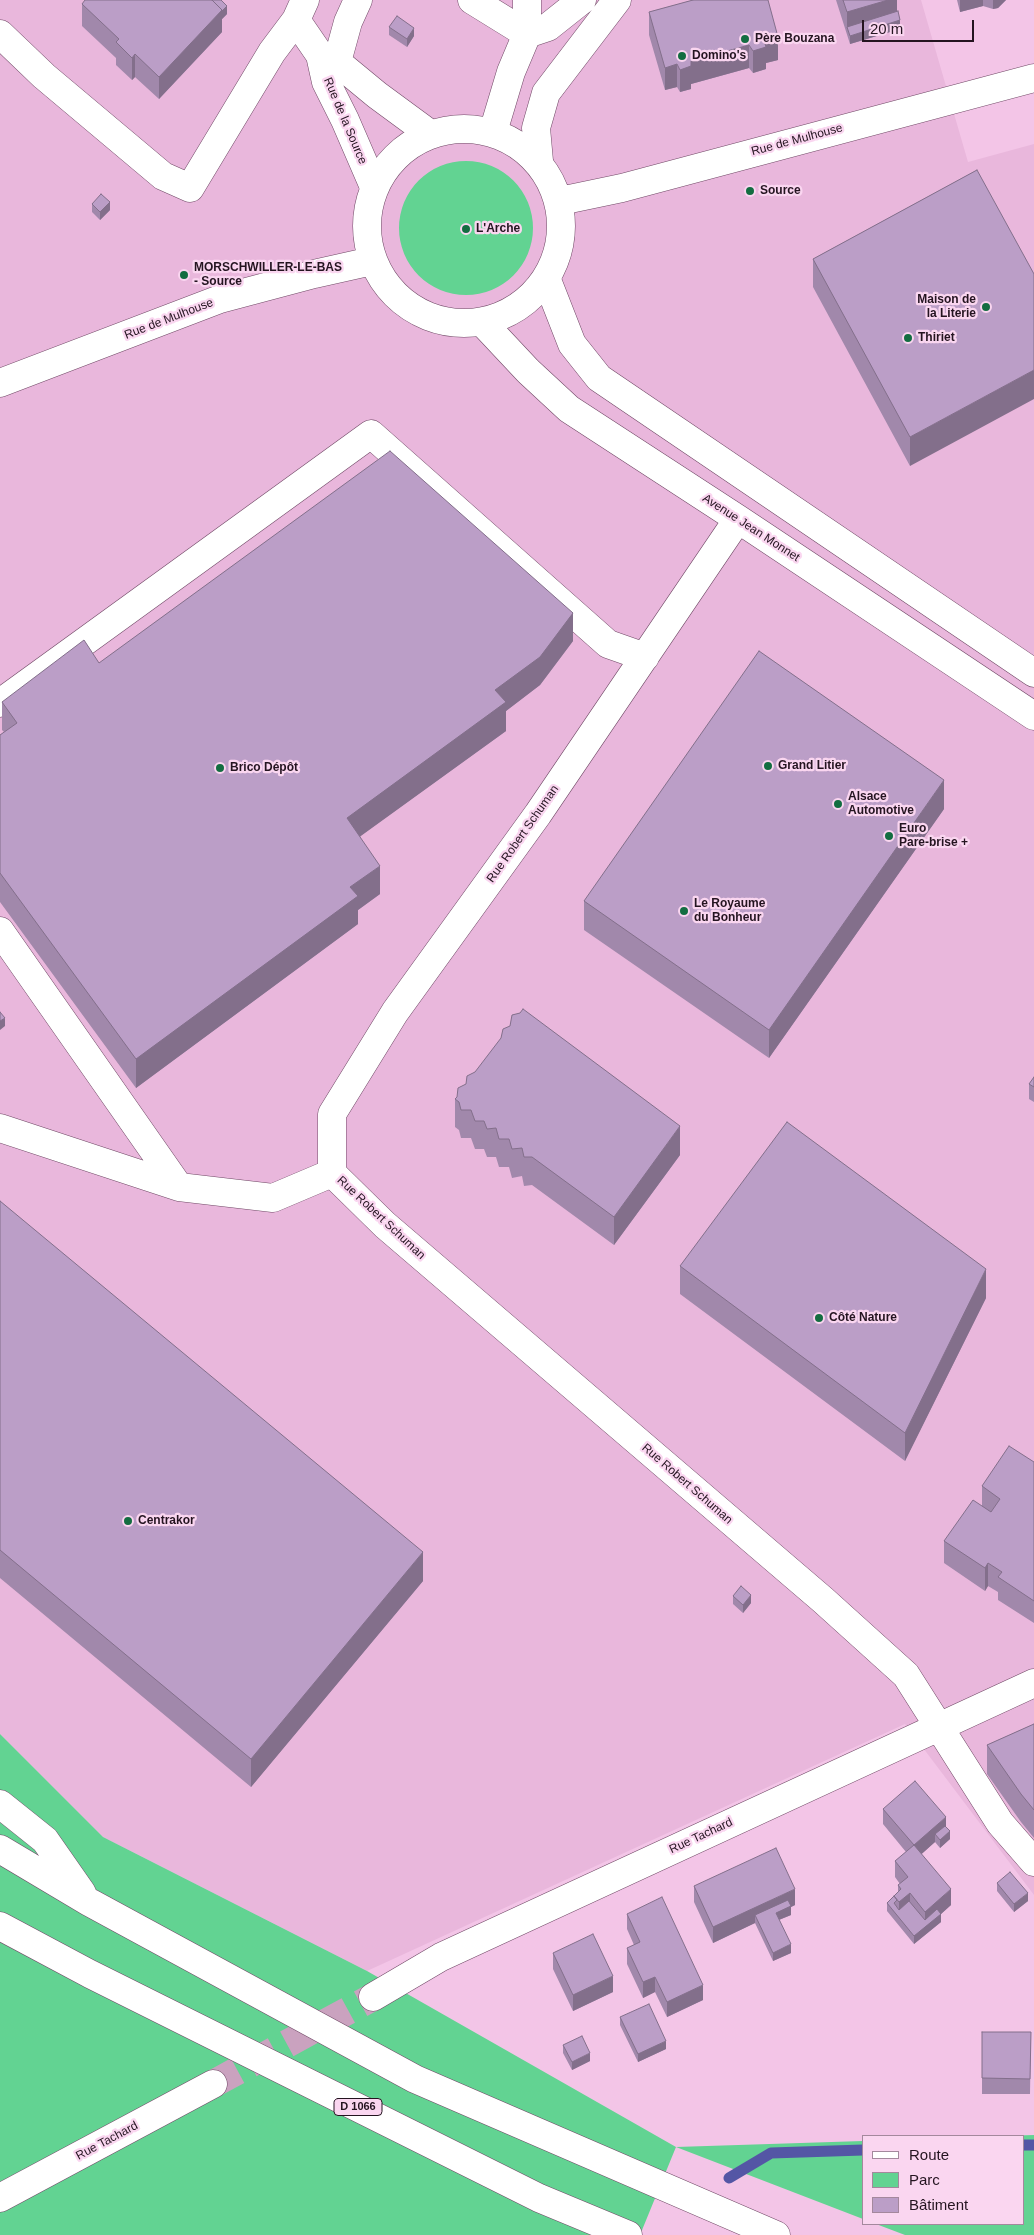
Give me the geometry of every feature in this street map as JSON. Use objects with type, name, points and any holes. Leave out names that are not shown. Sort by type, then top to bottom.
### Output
[{"type":"main road","points":[[329,58],[358,0]]},
{"type":"main road","points":[[472,0],[527,34]]},
{"type":"main road","points":[[493,132],[510,72],[527,34],[527,0]]},
{"type":"main road","points":[[527,34],[548,27],[582,0]]},
{"type":"main road","points":[[539,162],[493,132],[462,127],[430,134],[396,154],[374,187],[365,224],[372,261],[397,299],[438,321],[483,323],[519,308],[547,280],[562,242],[560,201],[539,162],[536,128],[546,93],[617,0]]},
{"type":"main road","points":[[0,34],[44,76],[163,176],[190,188],[302,5]]},
{"type":"main road","name":"Rue de la Source","points":[[302,5],[329,58],[430,134]]},
{"type":"main road","name":"Rue de la Source","points":[[329,58],[326,82],[374,187]]},
{"type":"main road","name":"Rue de Mulhouse","points":[[560,201],[622,188],[1034,78]]},
{"type":"main road","name":"Rue de Mulhouse","points":[[0,383],[220,299],[372,261]]},
{"type":"main road","points":[[547,280],[572,344],[599,378],[1030,663],[1001,693]]},
{"type":"main road","name":"Avenue Jean Monnet","points":[[483,323],[528,371],[569,409],[738,518],[1034,716]]},
{"type":"main road","points":[[0,703],[371,434],[608,644],[645,657]]},
{"type":"main road","name":"Rue Robert Schuman","points":[[738,518],[538,814],[395,1012],[332,1114],[332,1173],[385,1225],[823,1600],[906,1675],[1000,1823],[1034,1862]]},
{"type":"main road","points":[[3,941],[179,1187]]},
{"type":"main road","points":[[0,1128],[179,1187],[273,1198],[332,1173]]},
{"type":"main road","name":"Rue Tachard","points":[[373,1997],[441,1957],[1034,1683]]},
{"type":"main road","points":[[0,1804],[45,1840],[89,1902]]},
{"type":"main road","points":[[0,1849],[89,1902],[415,2079],[776,2235]]},
{"type":"main road","name":"D 1066","points":[[0,1913],[90,1974],[539,2198],[628,2235]]},
{"type":"main road","points":[[0,1926],[90,1974]]},
{"type":"main road","name":"Rue Tachard","points":[[0,2198],[213,2084]]},
{"type":"shaded area","points":[[0,0],[921,0],[968,162],[1034,144],[1034,1895],[905,1724],[367,1971],[103,1837],[0,1734]]},
{"type":"green space","points":[[466,161],[492,166],[503,172],[513,181],[522,191],[528,202],[533,228],[528,254],[522,265],[513,275],[503,284],[492,290],[466,295],[440,290],[429,284],[419,275],[410,265],[404,254],[399,228],[404,202],[410,191],[419,181],[429,172],[440,166]]},
{"type":"green space","points":[[0,1734],[103,1837],[367,1971],[676,2147],[640,2235],[0,2235]]},
{"type":"green space","points":[[1024,2135],[1034,2135],[1034,2235],[905,2235],[879,2225],[1024,2225]]},
{"type":"green space","points":[[862,2141],[862,2219],[676,2147]]},
{"type":"building","points":[[85,0],[212,0],[222,10],[159,77],[135,54],[132,58],[116,42],[119,39],[82,4]]},
{"type":"building","points":[[212,0],[221,0],[227,6],[222,11]]},
{"type":"building","points":[[693,0],[768,0],[778,37],[764,41],[766,47],[753,51],[749,45],[691,61],[691,66],[680,70],[677,64],[665,68],[649,12]]},
{"type":"building","points":[[843,0],[888,0],[847,12]]},
{"type":"building","points":[[898,11],[900,20],[850,36],[847,27]]},
{"type":"building","points":[[397,16],[414,28],[407,39],[389,27]]},
{"type":"building","points":[[977,170],[1034,274],[1034,370],[910,437],[813,259]]},
{"type":"building","points":[[101,194],[110,202],[100,212],[92,204]]},
{"type":"building","points":[[390,451],[573,613],[540,657],[495,690],[506,702],[347,818],[380,866],[350,887],[358,896],[136,1059],[0,873],[0,735],[17,723],[2,702],[84,640],[99,663]]},
{"type":"building","points":[[759,651],[944,780],[769,1030],[584,901]]},
{"type":"building","points":[[523,1009],[680,1126],[614,1217],[532,1157],[524,1157],[522,1148],[512,1149],[509,1139],[499,1139],[496,1128],[487,1129],[484,1121],[475,1121],[471,1110],[461,1110],[459,1102],[455,1099],[458,1088],[466,1084],[467,1076],[475,1072],[501,1038],[503,1029],[510,1026],[512,1015],[520,1013]]},
{"type":"building","points":[[0,1012],[5,1018],[0,1021]]},
{"type":"building","points":[[1034,1077],[1034,1087],[1029,1084]]},
{"type":"building","points":[[787,1122],[986,1269],[905,1433],[680,1266]]},
{"type":"building","points":[[0,1201],[423,1552],[251,1759],[0,1550]]},
{"type":"building","points":[[1009,1446],[1034,1462],[1034,1601],[998,1577],[1002,1572],[988,1563],[985,1568],[944,1541],[973,1500],[991,1512],[1000,1499],[982,1486]]},
{"type":"building","points":[[741,1586],[751,1595],[743,1605],[733,1596]]},
{"type":"building","points":[[1034,1724],[1034,1810],[987,1745]]},
{"type":"building","points":[[915,1781],[946,1817],[914,1845],[883,1809]]},
{"type":"building","points":[[945,1826],[950,1831],[940,1840],[935,1834]]},
{"type":"building","points":[[914,1845],[951,1889],[925,1912],[910,1893],[899,1902],[894,1896],[901,1889],[898,1885],[908,1877],[895,1861]]},
{"type":"building","points":[[776,1848],[795,1889],[713,1927],[694,1886]]},
{"type":"building","points":[[1010,1872],[1028,1893],[1014,1904],[997,1883]]},
{"type":"building","points":[[894,1896],[897,1900],[894,1903],[899,1910],[909,1901],[925,1920],[937,1909],[941,1914],[914,1936],[887,1903]]},
{"type":"building","points":[[662,1897],[703,1985],[667,2002],[655,1977],[643,1982],[627,1948],[640,1942],[627,1914]]},
{"type":"building","points":[[788,1900],[791,1906],[776,1913],[791,1944],[773,1953],[755,1915]]},
{"type":"building","points":[[593,1934],[613,1976],[573,1995],[553,1953]]},
{"type":"building","points":[[649,2004],[666,2041],[638,2054],[620,2017]]},
{"type":"building","points":[[982,2032],[1031,2032],[1030,2079],[982,2078]]},
{"type":"building","points":[[582,2036],[590,2053],[572,2062],[563,2045]]},
{"type":"waterway","points":[[1024,2145],[1034,2145]]},
{"type":"waterway","points":[[729,2178],[771,2153],[862,2150]]},
{"type":"tunnel","points":[[213,2084],[373,1997]]},
{"type":"place","name":"Père Bouzana","points":[[745,39]]},
{"type":"place","name":"Domino's","points":[[682,56]]},
{"type":"place","name":"Source","points":[[750,191]]},
{"type":"place","name":"L'Arche","points":[[466,229]]},
{"type":"place","name":"MORSCHWILLER-LE-BAS - Source","points":[[184,275]]},
{"type":"place","name":"Maison de la Literie","points":[[986,307]]},
{"type":"place","name":"Thiriet","points":[[908,338]]},
{"type":"place","name":"Grand Litier","points":[[768,766]]},
{"type":"place","name":"Brico Dépôt","points":[[220,768]]},
{"type":"place","name":"Alsace Automotive","points":[[838,804]]},
{"type":"place","name":"Euro Pare-brise +","points":[[889,836]]},
{"type":"place","name":"Le Royaume du Bonheur","points":[[684,911]]},
{"type":"place","name":"Côté Nature","points":[[819,1318]]},
{"type":"place","name":"Centrakor","points":[[128,1521]]}]
